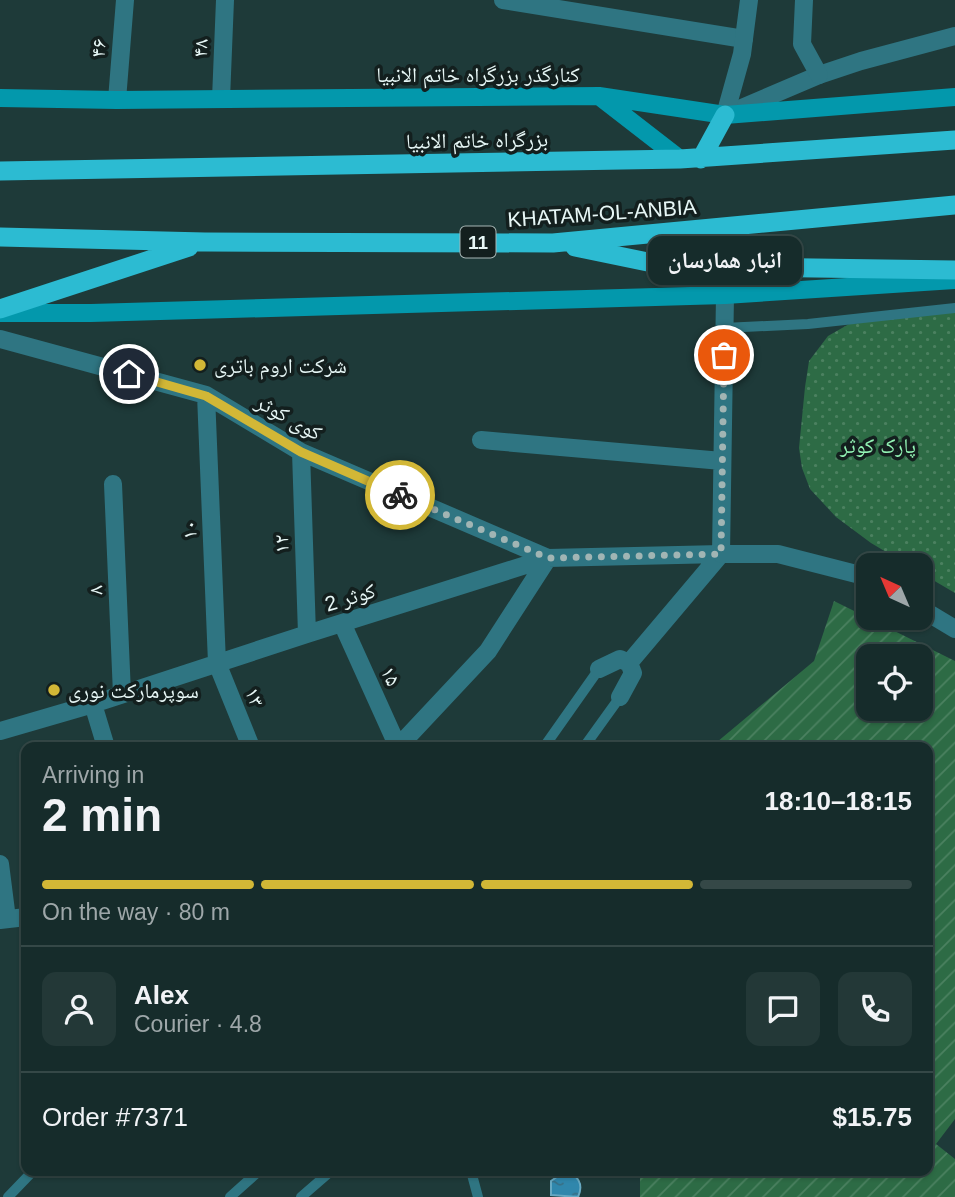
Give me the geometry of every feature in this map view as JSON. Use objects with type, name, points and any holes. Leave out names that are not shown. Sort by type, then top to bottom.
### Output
[{"type":"highway","points":[[701,159],[725,115]]},
{"type":"highway","name":"بزرگراه خاتم الانبیا","points":[[0,171],[701,159],[955,140]]},
{"type":"highway","name":"KHATAM-OL-ANBIA","points":[[0,237],[205,242],[553,243],[955,205]]},
{"type":"highway","points":[[0,311],[205,242]]},
{"type":"highway","points":[[553,243],[667,266],[955,270]]},
{"type":"main road","name":"کنارگذر بزرگراه خاتم الانبیا","points":[[0,98],[117,100],[599,96],[725,115],[955,97]]},
{"type":"main road","points":[[599,96],[680,159]]},
{"type":"main road","points":[[0,311],[91,313],[725,295],[955,280]]},
{"type":"street","name":"۴۶","points":[[117,100],[125,0]]},
{"type":"street","name":"۴۸","points":[[221,99],[226,0]]},
{"type":"street","points":[[503,0],[744,40]]},
{"type":"street","points":[[725,115],[742,54],[748,0]]},
{"type":"street","points":[[804,0],[802,44],[819,75]]},
{"type":"street","points":[[725,115],[819,75],[955,36]]},
{"type":"street","points":[[629,663],[721,554],[725,295]]},
{"type":"street","name":"کوی کوثر","points":[[0,339],[206,396],[301,452],[548,558]]},
{"type":"street","name":"۱۰","points":[[206,396],[217,663]]},
{"type":"street","points":[[481,440],[722,461]]},
{"type":"street","name":"۱۲","points":[[301,452],[307,634]]},
{"type":"street","name":"۸","points":[[113,484],[122,694]]},
{"type":"street","name":"کوثر 2","points":[[0,731],[93,704],[548,558],[778,554],[856,573]]},
{"type":"street","points":[[403,742],[488,650],[548,558]]},
{"type":"street","points":[[933,616],[955,629]]},
{"type":"street","name":"۱۵","points":[[342,623],[396,742]]},
{"type":"street","points":[[599,669],[620,659],[629,663],[634,673],[620,697]]},
{"type":"street","name":"۱۳","points":[[217,663],[249,742]]},
{"type":"street","points":[[93,704],[104,742]]},
{"type":"street","points":[[0,864],[4,920]]},
{"type":"lane","points":[[724,328],[808,324],[955,308]]},
{"type":"lane","points":[[548,742],[599,669]]},
{"type":"lane","points":[[588,742],[620,697]]},
{"type":"lane","points":[[8,1197],[28,1176]]},
{"type":"lane","points":[[230,1197],[253,1176]]},
{"type":"lane","points":[[301,1197],[325,1176]]},
{"type":"lane","points":[[469,1176],[478,1197]]},
{"type":"green space","name":"پارک کوثر","points":[[955,311],[955,593],[933,580],[933,553],[888,553],[836,517],[810,489],[802,468],[799,448],[809,361],[828,336],[849,324]]},
{"type":"green space","points":[[834,601],[856,612],[856,630],[892,630],[921,644],[856,644],[856,721],[933,721],[933,650],[955,661],[955,1119],[936,1144],[955,1159],[955,1197],[640,1197],[640,1176],[933,1176],[933,742],[717,742],[814,661]]},
{"type":"water","points":[[558,1176],[574,1176],[580,1184],[578,1197],[551,1195],[551,1181]]},
{"type":"way so far","points":[[400,495],[548,558],[721,554],[724,355]]},
{"type":"place","name":"انبار همارسان","points":[[724,355]]},
{"type":"place","name":"شرکت اروم باتری","points":[[200,365]]},
{"type":"place","name":"سوپرمارکت نوری","points":[[54,690]]},
{"type":"route","points":[[129,374],[206,396],[301,452],[400,495]]}]
